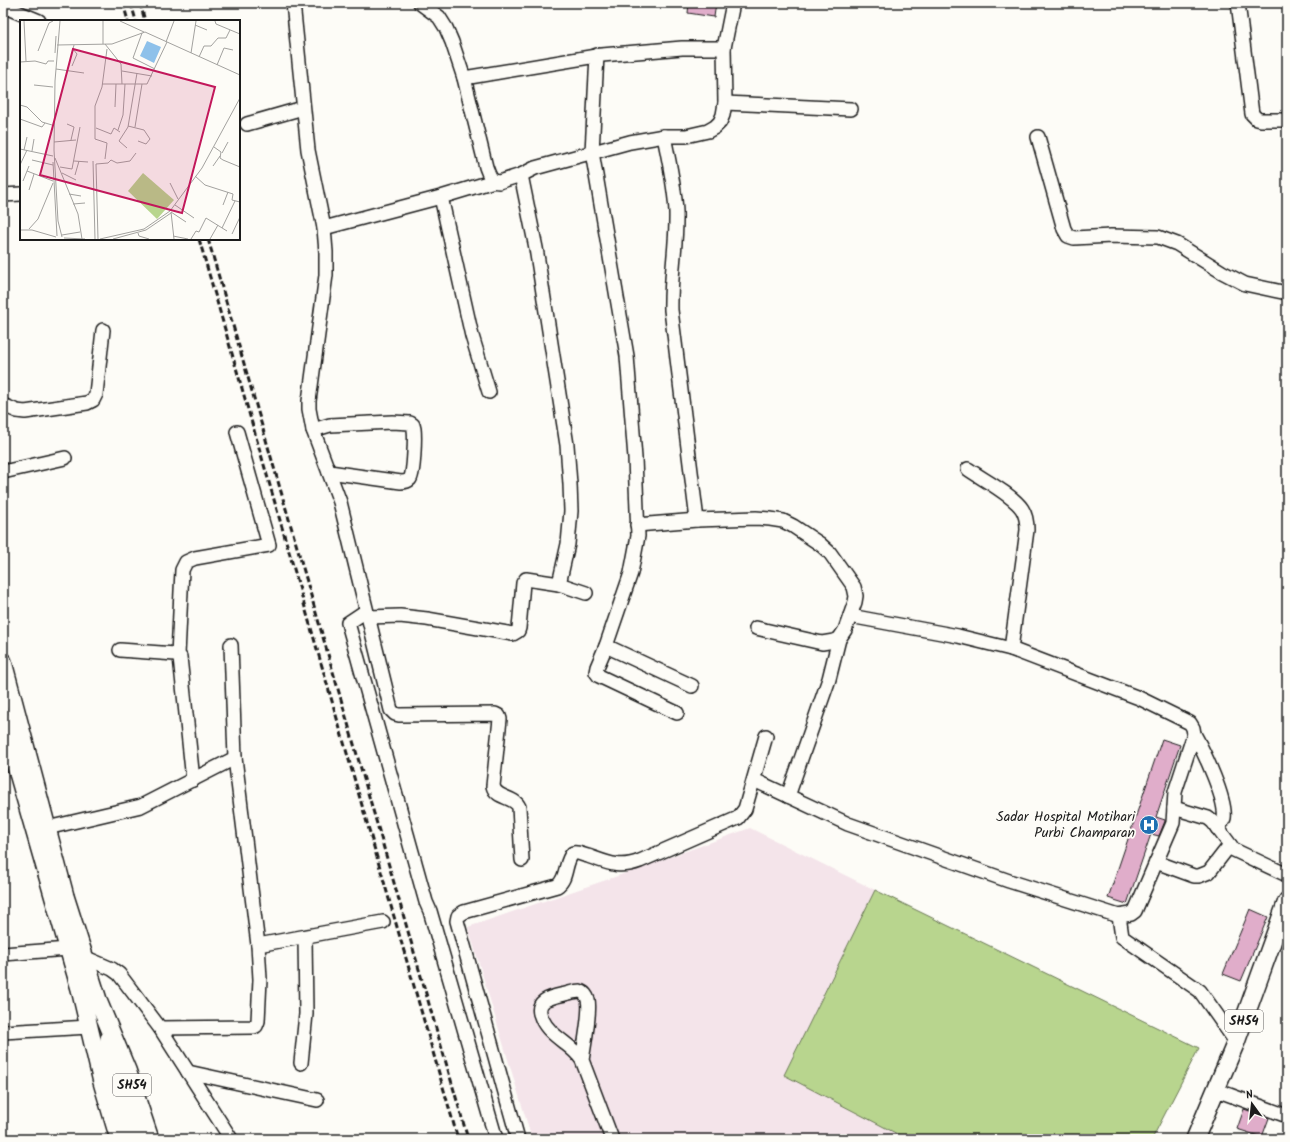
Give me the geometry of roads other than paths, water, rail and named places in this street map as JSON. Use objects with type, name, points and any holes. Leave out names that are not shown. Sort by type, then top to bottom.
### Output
[{"type":"main road","points":[[3,662],[65,896],[99,1003],[110,1031]]},
{"type":"main road","points":[[3,722],[80,990],[90,1033]]},
{"type":"main road","name":"SH54","points":[[1195,1139],[1236,1042],[1287,901]]},
{"type":"main road","name":"SH54","points":[[107,1053],[110,1031]]},
{"type":"main road","name":"SH54","points":[[110,1031],[127,1070],[150,1139]]},
{"type":"main road","name":"SH54","points":[[90,1033],[107,1053],[135,1139]]},
{"type":"main road","name":"SH54","points":[[90,1033],[102,1082],[119,1139]]},
{"type":"street","points":[[293,3],[303,108],[311,168],[324,228],[326,252],[326,276],[309,401],[313,430],[340,502],[389,706],[392,712],[399,715],[495,714],[500,717],[498,750],[493,786],[495,792],[514,801],[519,807],[522,860]]},
{"type":"street","points":[[420,3],[439,17],[446,28],[464,78],[486,167],[494,181]]},
{"type":"street","points":[[324,228],[441,197],[494,181],[503,181],[536,168],[630,142],[664,136],[686,136],[708,131],[720,122],[723,115],[725,103],[724,48],[733,3]]},
{"type":"street","points":[[1238,3],[1252,114],[1257,119],[1261,120],[1287,120]]},
{"type":"street","points":[[3,6],[37,20]]},
{"type":"street","points":[[464,78],[597,55],[682,48],[724,48]]},
{"type":"street","points":[[597,55],[592,152],[627,356],[635,458],[638,536],[631,573],[606,646],[596,670],[599,676],[677,713]]},
{"type":"street","points":[[725,103],[851,109]]},
{"type":"street","points":[[247,124],[303,108]]},
{"type":"street","points":[[664,136],[674,188],[676,213],[670,292],[671,310],[697,520]]},
{"type":"street","points":[[1038,138],[1064,229],[1068,236],[1074,238],[1111,236],[1158,237],[1177,244],[1222,272],[1245,284],[1287,293]]},
{"type":"street","points":[[521,175],[536,248],[567,444],[570,484],[570,511],[568,544],[559,584]]},
{"type":"street","points":[[3,195],[20,194]]},
{"type":"street","points":[[441,197],[472,336],[489,392]]},
{"type":"street","points":[[3,405],[17,411],[25,412],[87,403],[93,400],[96,394],[103,330]]},
{"type":"street","points":[[313,430],[330,425],[392,422],[410,423],[414,429],[413,467],[411,477],[408,481],[401,482],[329,472]]},
{"type":"street","points":[[193,780],[187,733],[181,662],[178,655],[182,570],[186,562],[195,558],[269,545],[237,432]]},
{"type":"street","points":[[3,472],[65,458]]},
{"type":"street","points":[[968,469],[1014,500],[1021,507],[1026,520],[1026,536],[1011,649]]},
{"type":"street","points":[[637,525],[697,520],[770,519],[783,521],[820,544],[830,553],[854,587],[856,596],[850,616],[845,630],[838,639],[829,679],[788,796]]},
{"type":"street","points":[[496,1139],[430,911],[426,902],[348,623],[367,614],[400,616],[513,634],[518,631],[519,628],[524,579],[529,578],[559,584],[586,593]]},
{"type":"street","points":[[850,616],[958,636],[1011,649],[1139,698],[1186,720],[1192,725],[1194,734],[1207,759],[1222,805],[1224,818],[1217,828]]},
{"type":"street","points":[[756,628],[822,642],[829,642],[838,639]]},
{"type":"street","points":[[160,1028],[249,1027],[256,1026],[258,1021],[260,979],[258,945],[235,758],[231,645]]},
{"type":"street","points":[[606,646],[692,686]]},
{"type":"street","points":[[120,650],[178,655]]},
{"type":"street","points":[[754,780],[848,824],[1009,881],[1119,916],[1131,914],[1135,911],[1173,823],[1175,792],[1194,734]]},
{"type":"street","points":[[518,1139],[457,921],[458,916],[464,912],[557,886],[562,882],[569,858],[573,853],[579,853],[613,864],[626,865],[734,821],[746,810],[766,736]]},
{"type":"street","points":[[47,828],[141,806],[235,758]]},
{"type":"street","points":[[1174,808],[1208,818],[1234,850],[1287,875]]},
{"type":"street","points":[[1156,862],[1194,876],[1204,875],[1209,872],[1230,845]]},
{"type":"street","points":[[1119,916],[1122,937],[1200,991],[1236,1042]]},
{"type":"street","points":[[258,945],[383,922]]},
{"type":"street","points":[[301,1063],[306,1014],[305,937]]},
{"type":"street","points":[[3,954],[68,949]]},
{"type":"street","points":[[84,957],[119,974],[160,1028],[232,1139]]},
{"type":"street","points":[[582,1060],[589,1008],[585,994],[575,991],[554,996],[542,1002],[540,1013],[546,1026],[582,1060],[612,1139]]},
{"type":"street","points":[[3,1032],[90,1033]]},
{"type":"street","points":[[188,1072],[317,1100]]},
{"type":"street","points":[[1216,1090],[1287,1116]]},
{"type":"railway","points":[[123,3],[128,20]]},
{"type":"railway","points":[[131,3],[136,20]]},
{"type":"railway","points":[[140,3],[145,20]]},
{"type":"railway","points":[[199,240],[458,1139]]},
{"type":"railway","points":[[208,240],[468,1139]]},
{"type":"place","name":"Sadar Hospital Motihari Purbi Champaran","points":[[1149,825]]}]
